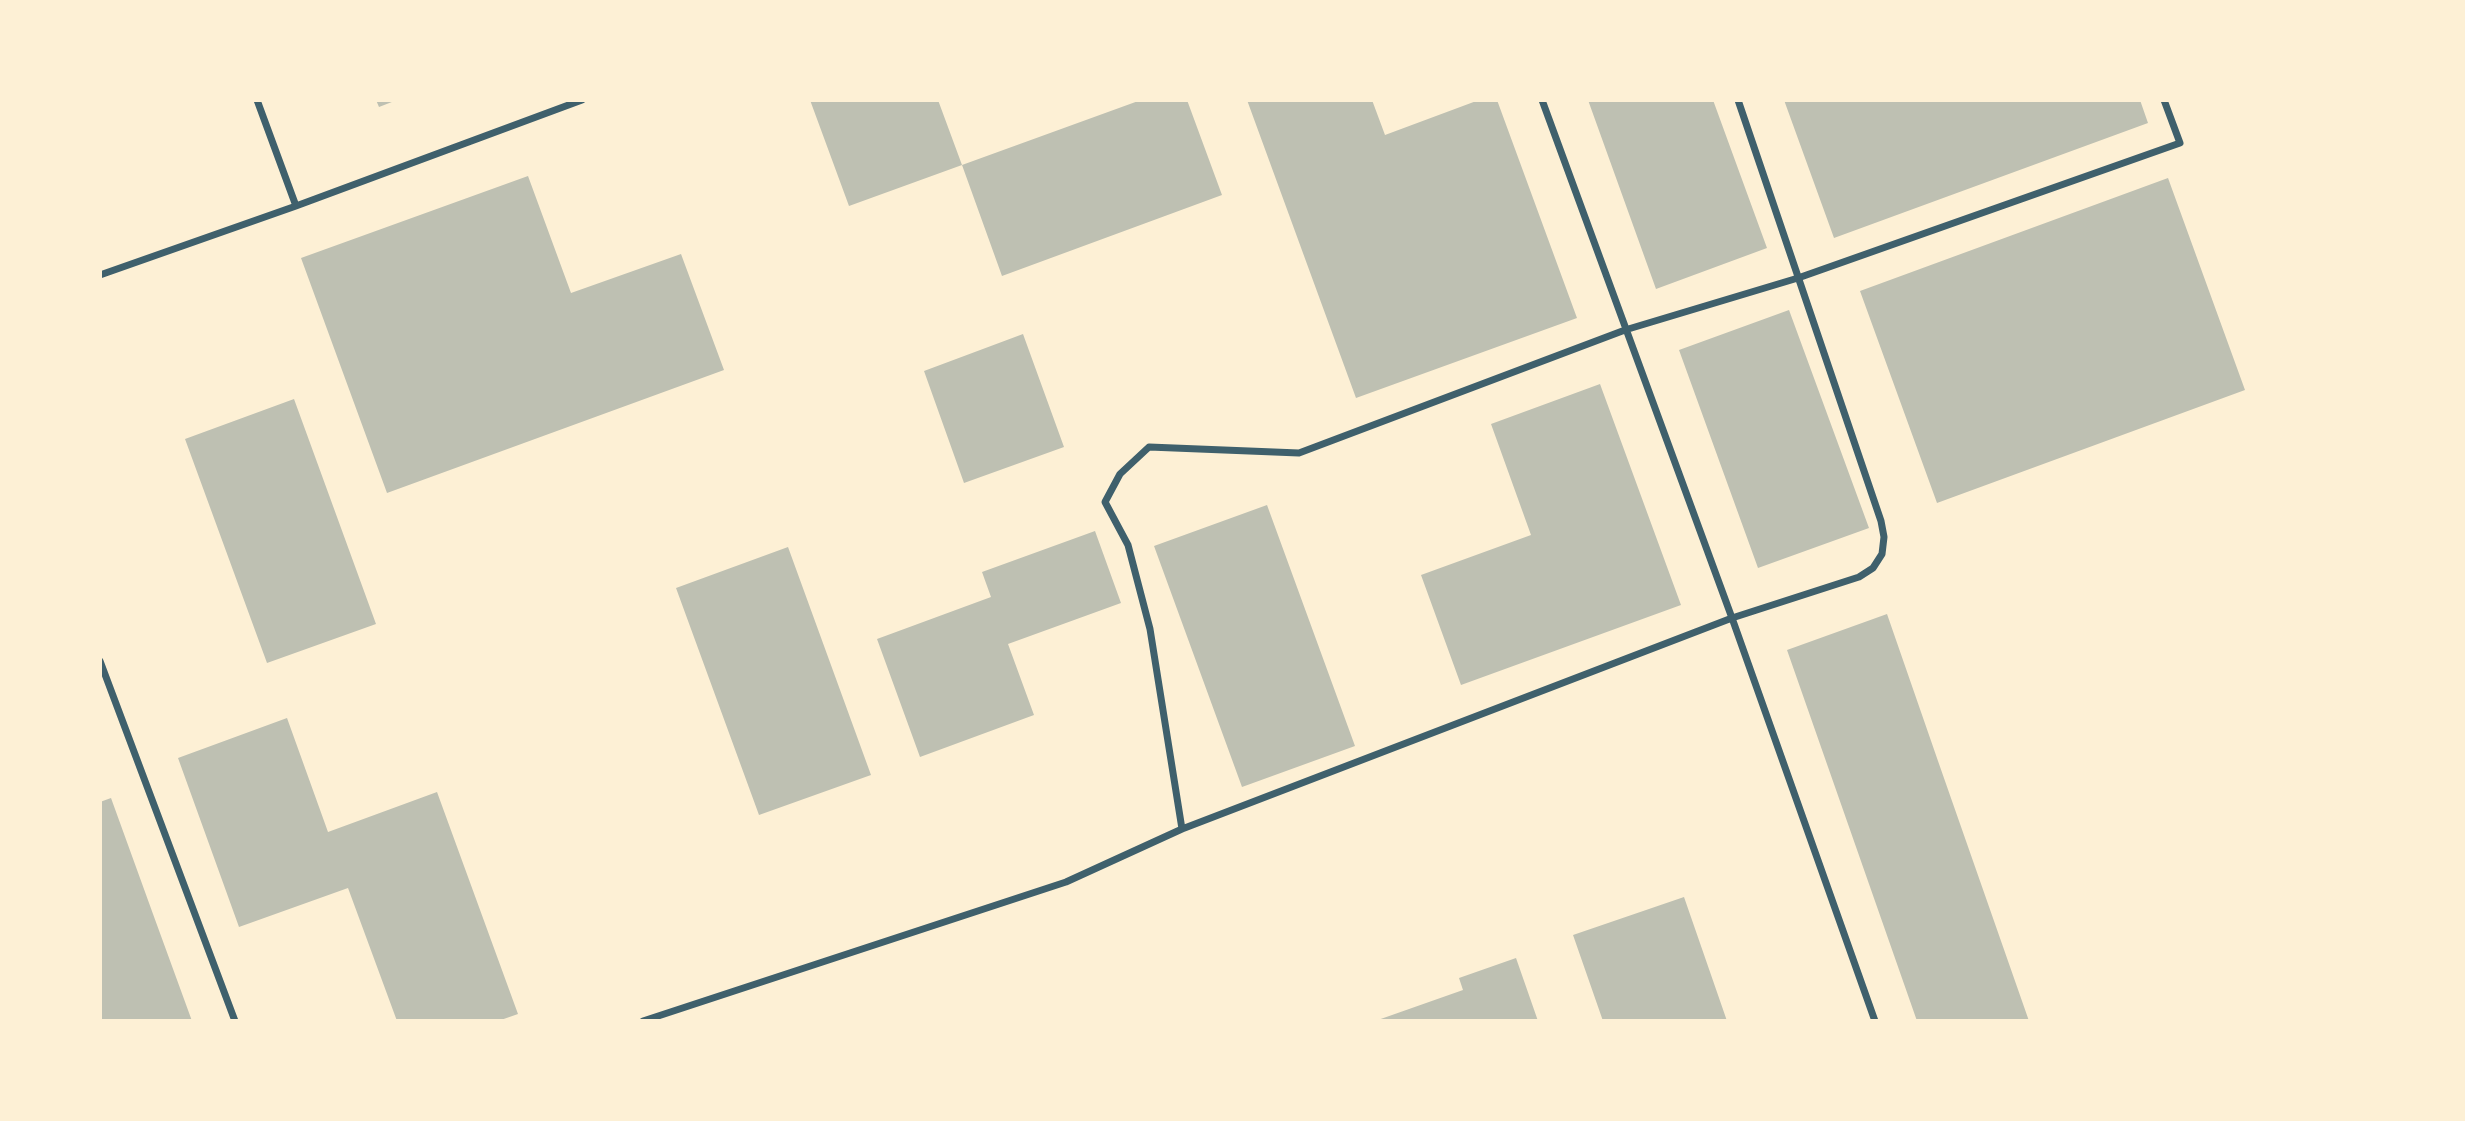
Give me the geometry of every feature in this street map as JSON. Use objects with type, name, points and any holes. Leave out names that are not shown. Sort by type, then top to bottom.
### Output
[{"type":"street","points":[[257,100],[296,206]]},
{"type":"street","points":[[100,275],[582,100]]},
{"type":"street","points":[[1542,100],[1732,618],[1875,1021]]},
{"type":"street","points":[[643,1021],[1066,882],[1182,829],[1732,618],[1859,577],[1873,568],[1882,554],[1884,537],[1881,521],[1738,100]]},
{"type":"street","points":[[1182,829],[1150,629],[1128,545],[1105,502],[1120,474],[1149,447],[1299,453],[1625,330],[1798,278],[2180,143],[2164,100]]},
{"type":"street","points":[[100,661],[235,1021]]},
{"type":"building","points":[[376,100],[397,100],[379,107]]},
{"type":"building","points":[[810,100],[938,100],[962,165],[849,206]]},
{"type":"building","points":[[1141,100],[1187,100],[1222,195],[1002,276],[962,165]]},
{"type":"building","points":[[1247,100],[1372,100],[1385,135],[1479,100],[1497,100],[1577,318],[1356,398]]},
{"type":"building","points":[[1588,100],[1713,100],[1767,248],[1656,289]]},
{"type":"building","points":[[1784,100],[2140,100],[2148,123],[1834,238]]},
{"type":"building","points":[[528,176],[571,293],[681,254],[724,370],[387,493],[301,258]]},
{"type":"building","points":[[2168,178],[2245,390],[1937,503],[1860,291]]},
{"type":"building","points":[[1789,310],[1869,528],[1758,568],[1679,350]]},
{"type":"building","points":[[1023,334],[1064,447],[964,483],[924,371]]},
{"type":"building","points":[[1600,384],[1681,605],[1461,685],[1421,575],[1531,535],[1491,424]]},
{"type":"building","points":[[294,399],[376,624],[267,663],[185,439]]},
{"type":"building","points":[[1267,505],[1355,746],[1242,787],[1154,546]]},
{"type":"building","points":[[1095,531],[1121,603],[1008,644],[1034,715],[920,757],[877,639],[991,597],[982,572]]},
{"type":"building","points":[[788,547],[871,775],[759,815],[676,588]]},
{"type":"building","points":[[1887,614],[2029,1021],[1917,1021],[1787,650]]},
{"type":"building","points":[[287,718],[328,832],[437,792],[518,1014],[498,1021],[397,1021],[348,888],[239,927],[178,758]]},
{"type":"building","points":[[111,798],[192,1021],[100,1021],[100,802]]},
{"type":"building","points":[[1684,897],[1727,1021],[1603,1021],[1573,935]]},
{"type":"building","points":[[1516,958],[1538,1021],[1375,1021],[1463,990],[1459,978]]}]
